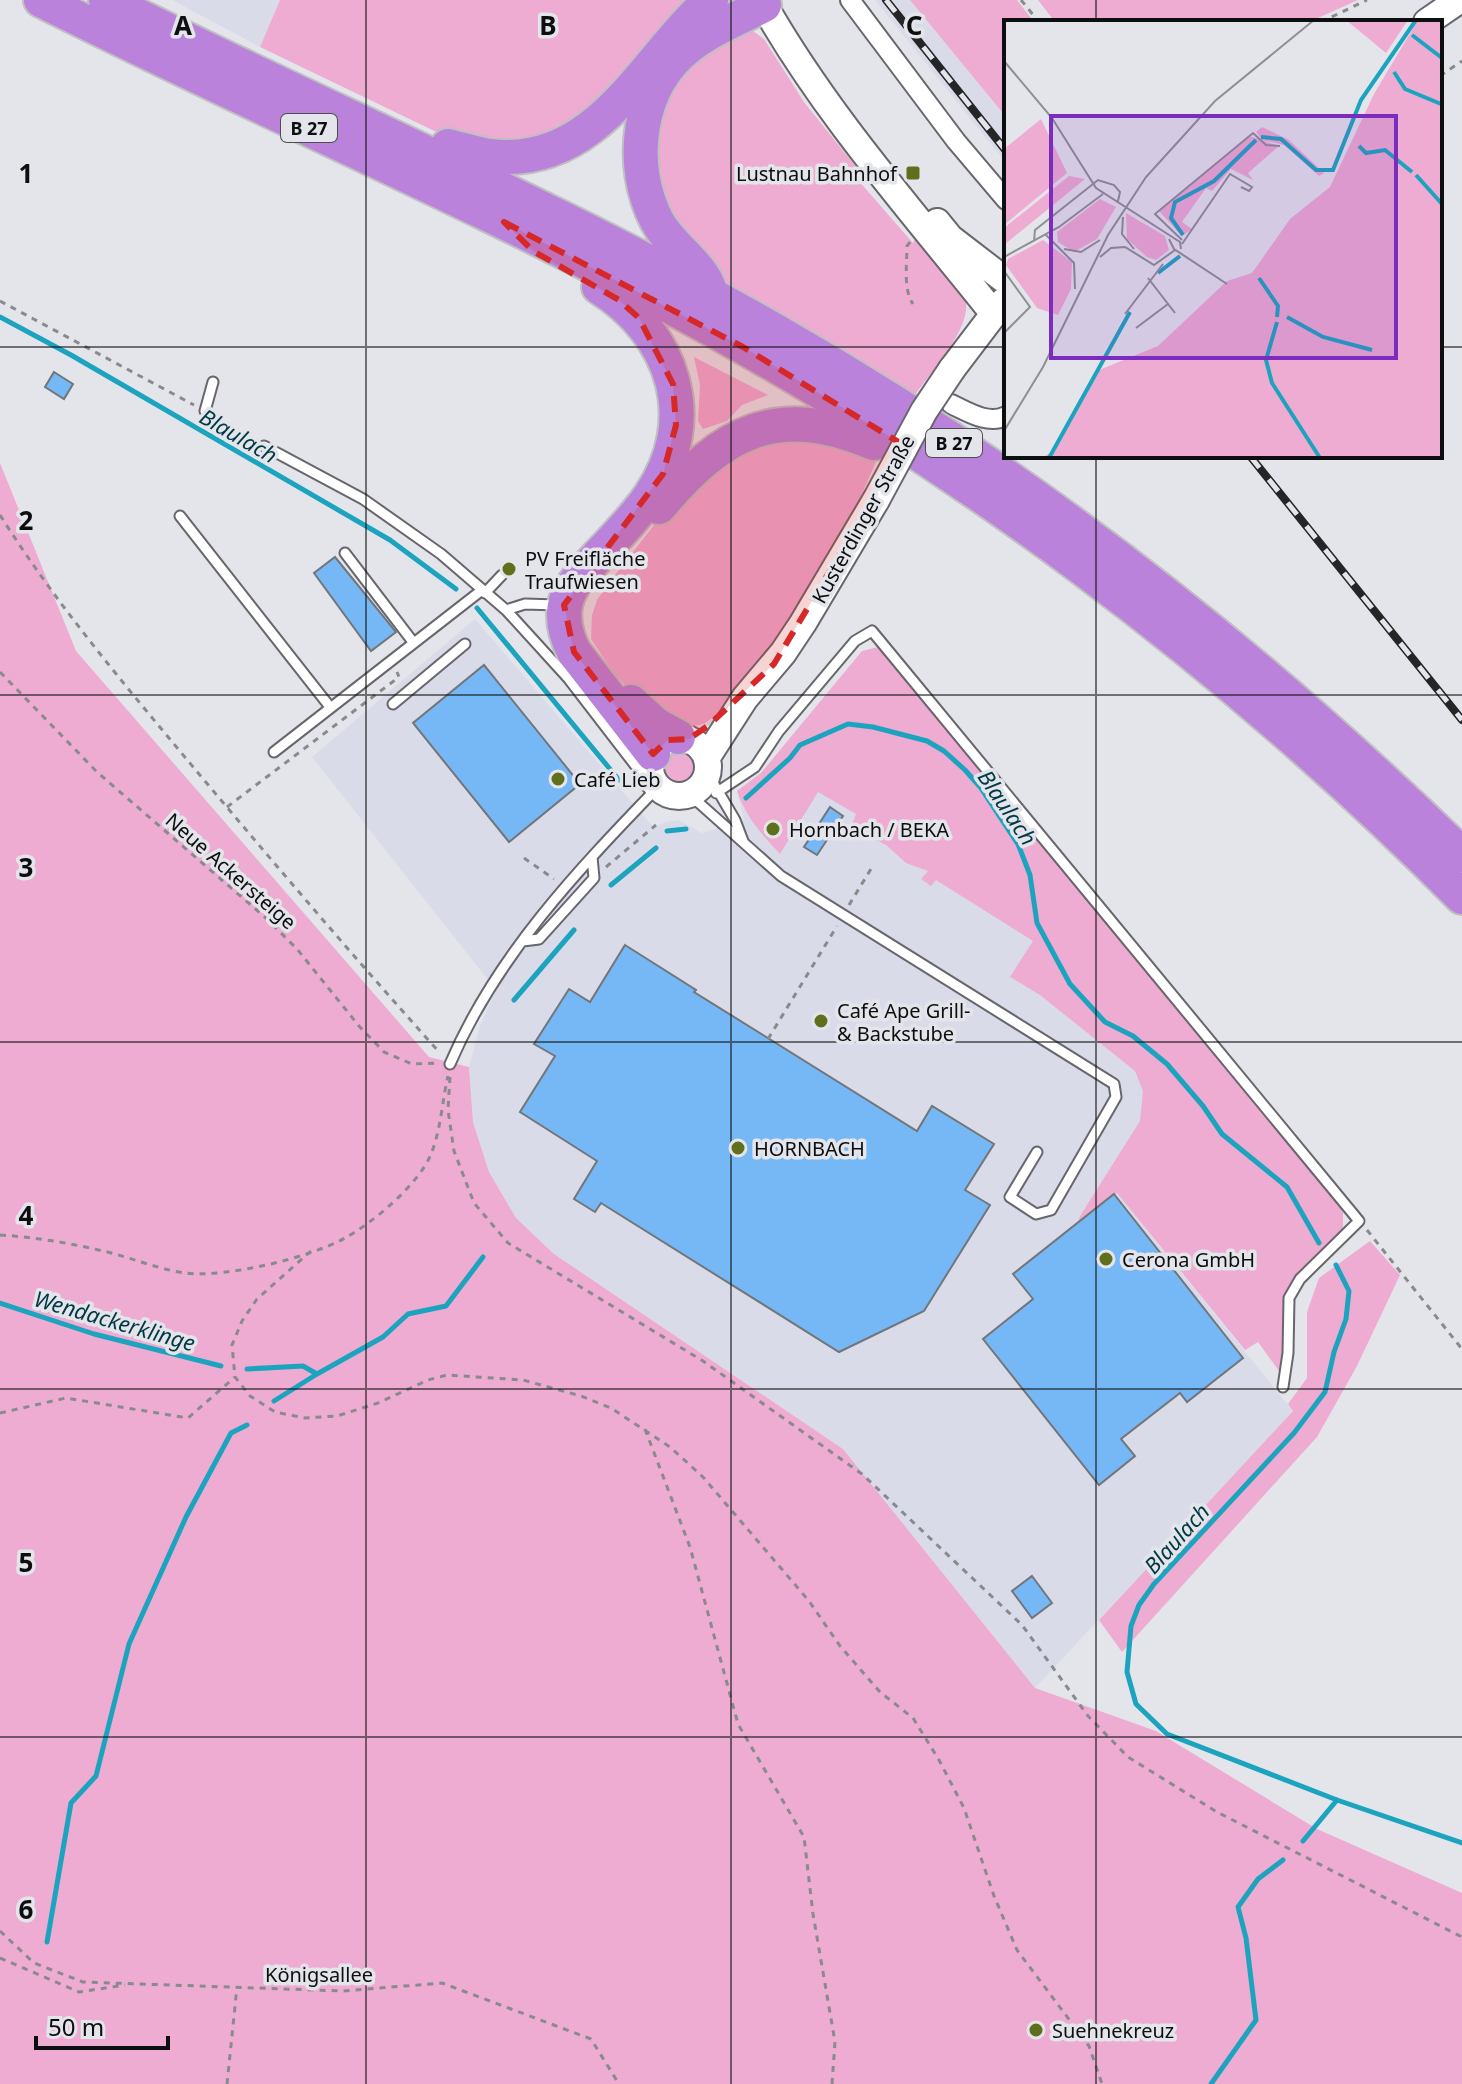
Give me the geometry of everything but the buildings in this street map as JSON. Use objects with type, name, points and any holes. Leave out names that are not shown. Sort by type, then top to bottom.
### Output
[{"type":"highway","name":"B 27","points":[[41,0],[504,222],[657,300],[865,419],[1070,559],[1187,650],[1348,787],[1462,897]]},
{"type":"highway","name":"B 27","points":[[106,0],[420,149],[712,296],[831,363],[993,469],[1108,550],[1296,701],[1462,855]]},
{"type":"highway","points":[[420,149],[449,146],[479,156],[519,157],[547,151],[576,139],[607,115],[665,46],[711,0]]},
{"type":"highway","points":[[712,296],[703,275],[665,234],[649,202],[640,165],[642,129],[657,86],[686,48],[762,3]]},
{"type":"highway","points":[[504,222],[533,251],[601,288],[639,318],[660,348],[673,384],[676,425],[673,449],[663,474],[631,520],[571,588],[564,605],[567,638],[580,677],[682,764]]},
{"type":"highway","points":[[682,764],[656,725],[601,668],[585,642],[582,625],[583,613],[593,590],[680,482],[709,455],[736,439],[761,429],[800,423],[849,432],[904,460],[941,469]]},
{"type":"street","points":[[850,0],[956,141],[1004,198]]},
{"type":"street","points":[[1430,20],[1459,0]]},
{"type":"street","points":[[762,3],[815,86],[923,229],[1000,306]]},
{"type":"street","points":[[863,150],[890,170],[950,238],[1004,279]]},
{"type":"street","name":"Kusterdinger Straße","points":[[682,764],[783,653],[876,500],[924,411],[1000,306]]},
{"type":"street","points":[[951,404],[983,419],[1004,418]]},
{"type":"street","points":[[682,764],[671,795],[689,794]]},
{"type":"lane","points":[[205,411],[213,382]]},
{"type":"lane","points":[[264,446],[363,499],[441,554],[580,677]]},
{"type":"lane","points":[[180,516],[330,707]]},
{"type":"lane","points":[[345,553],[413,642]]},
{"type":"lane","points":[[274,752],[502,575]]},
{"type":"lane","points":[[506,610],[525,604],[564,605]]},
{"type":"lane","points":[[450,1064],[464,1031],[495,978],[541,914],[682,764],[755,767],[779,731],[855,641],[872,631],[1359,1221],[1300,1279],[1289,1298],[1288,1353],[1283,1387]]},
{"type":"lane","points":[[393,704],[465,644]]},
{"type":"lane","points":[[682,764],[735,820],[743,841]]},
{"type":"lane","points":[[689,794],[781,876],[1114,1084],[1116,1097],[1051,1210],[1036,1214],[1010,1197],[1037,1152]]},
{"type":"lane","points":[[523,941],[539,939],[594,878],[592,857]]},
{"type":"path","points":[[1021,0],[1037,20]]},
{"type":"path","points":[[1325,20],[1367,0]]},
{"type":"path","points":[[1442,75],[1462,61]]},
{"type":"path","points":[[913,304],[907,286],[907,246],[923,229]]},
{"type":"path","points":[[0,301],[264,446]]},
{"type":"path","points":[[0,515],[38,574],[227,808],[342,944],[450,1064],[448,1110],[454,1151],[474,1203],[508,1243],[703,1361],[862,1474],[1022,1625],[1088,1716],[1128,1757],[1217,1812],[1462,1937]]},
{"type":"path","points":[[227,808],[399,677],[393,657]]},
{"type":"path","name":"Neue Ackersteige","points":[[0,672],[97,772],[267,919],[297,949],[384,1052],[412,1064],[450,1064]]},
{"type":"path","points":[[594,878],[656,825]]},
{"type":"path","points":[[524,858],[565,887]]},
{"type":"path","points":[[768,1039],[874,864]]},
{"type":"path","points":[[0,1235],[104,1251],[169,1271],[198,1274],[236,1272],[333,1244],[359,1229],[395,1200],[424,1167],[436,1139],[450,1064]]},
{"type":"path","points":[[1359,1221],[1462,1349]]},
{"type":"path","points":[[311,1251],[257,1299],[242,1321],[232,1345],[235,1377],[250,1396],[275,1412],[305,1418],[337,1416],[447,1375],[523,1380],[611,1408],[670,1447],[703,1477],[809,1601],[840,1646],[880,1692],[913,1718],[964,1808],[994,1896],[1017,1950],[1089,2046],[1102,2084]]},
{"type":"path","points":[[0,1413],[66,1398],[188,1418],[235,1377]]},
{"type":"path","points":[[645,1429],[690,1547],[738,1724],[804,1837],[813,1914],[835,2042],[832,2084]]},
{"type":"path","name":"Königsallee","points":[[0,1931],[34,1963],[83,1982],[343,1991],[442,1983],[591,2039],[619,2084]]},
{"type":"path","points":[[0,1958],[79,1992],[132,1984]]},
{"type":"path","points":[[227,2084],[237,1987]]},
{"type":"highlighted area","points":[[504,222],[743,347],[905,446],[774,664],[709,725],[689,739],[668,740],[653,754],[574,652],[564,605],[663,474],[676,425],[673,384],[639,318],[619,300],[533,251]]},
{"type":"shaded area","points":[[172,0],[280,0],[260,47]]},
{"type":"shaded area","points":[[280,0],[700,0],[604,105],[537,146],[451,139],[260,47]]},
{"type":"shaded area","points":[[875,0],[910,0],[1004,115],[1004,161]]},
{"type":"shaded area","points":[[910,0],[1017,0],[1032,20],[1004,20],[1004,115]]},
{"type":"shaded area","points":[[1038,0],[1358,0],[1313,20],[1053,20]]},
{"type":"shaded area","points":[[749,28],[764,39],[804,102],[861,173],[858,180],[913,243],[917,236],[951,276],[965,299],[966,310],[957,335],[915,395],[719,279],[655,205],[652,106],[671,73]]},
{"type":"shaded area","points":[[694,357],[768,395],[742,405],[727,421],[703,429],[698,421],[700,385]]},
{"type":"shaded area","points":[[769,434],[879,454],[838,543],[788,627],[723,709],[705,723],[687,727],[634,694],[615,675],[591,639],[592,615],[597,600],[611,580],[680,492]]},
{"type":"shaded area","points":[[0,463],[76,651],[429,1057],[469,1067],[473,1122],[489,1172],[516,1218],[554,1254],[843,1449],[1035,1688],[1156,1731],[1317,1829],[1462,1893],[1462,2084],[0,2084]]},
{"type":"shaded area","points":[[475,619],[654,828],[679,820],[702,833],[744,820],[737,791],[761,773],[862,651],[1187,1132],[1117,1193],[1293,1411],[1035,1688],[843,1449],[554,1254],[516,1218],[489,1172],[473,1122],[469,1067],[480,1026],[496,990],[312,757]]},
{"type":"shaded area","points":[[878,647],[891,654],[1343,1201],[1343,1232],[1289,1299],[1284,1378],[1258,1342],[1245,1350],[1117,1193],[1078,1222],[1140,1121],[1143,1091],[1135,1071],[1040,995],[1010,977],[1033,941],[936,880],[931,886],[921,879],[928,871],[906,863],[886,845],[851,827],[856,814],[818,792],[780,854],[745,809],[737,791],[761,773],[862,651]]},
{"type":"shaded area","points":[[680,749],[693,754],[698,767],[693,780],[680,785],[667,780],[662,767],[667,754]]},
{"type":"shaded area","points":[[1370,1241],[1400,1275],[1357,1366],[1317,1437],[1122,1652],[1099,1620],[1293,1411],[1288,1404],[1307,1378],[1307,1312],[1319,1278]]},
{"type":"waterway","name":"Blaulach","points":[[0,317],[390,540],[456,589]]},
{"type":"waterway","name":"Blaulach","points":[[477,608],[619,780]]},
{"type":"waterway","name":"Blaulach","points":[[746,798],[800,745],[848,724],[927,741],[944,751],[981,788],[1018,844],[1030,875],[1037,923],[1070,984],[1105,1022],[1133,1036],[1167,1064],[1222,1134],[1287,1187],[1319,1243]]},
{"type":"waterway","name":"Blaulach","points":[[667,831],[686,829]]},
{"type":"waterway","name":"Wendackerklinge","points":[[611,885],[656,848]]},
{"type":"waterway","name":"Wendackerklinge","points":[[514,1000],[574,930]]},
{"type":"waterway","name":"Wendackerklinge","points":[[247,1369],[303,1366],[317,1374],[383,1337],[408,1314],[446,1306],[483,1257]]},
{"type":"waterway","name":"Blaulach","points":[[1336,1265],[1349,1291],[1346,1319],[1334,1352],[1325,1392],[1294,1433],[1154,1584],[1139,1605],[1131,1626],[1127,1672],[1136,1704],[1167,1734],[1337,1800],[1462,1843]]},
{"type":"waterway","name":"Wendackerklinge","points":[[0,1303],[94,1334],[221,1366]]},
{"type":"waterway","points":[[274,1401],[317,1374]]},
{"type":"waterway","points":[[47,1942],[71,1803],[96,1776],[129,1644],[186,1517],[231,1433],[247,1425]]},
{"type":"waterway","points":[[1303,1841],[1337,1800]]},
{"type":"waterway","points":[[1211,2084],[1256,2020],[1246,1938],[1238,1907],[1258,1879],[1283,1860]]},
{"type":"railway","points":[[886,0],[1004,148]]},
{"type":"railway","points":[[1252,458],[1462,720]]},
{"type":"place","name":"Lustnau Bahnhof","points":[[913,173]]},
{"type":"place","name":"PV Freifläche Traufwiesen","points":[[509,569]]},
{"type":"place","name":"Café Lieb","points":[[558,779]]},
{"type":"place","name":"Hornbach / BEKA","points":[[773,829]]},
{"type":"place","name":"Café Ape Grill- & Backstube","points":[[821,1021]]},
{"type":"place","name":"HORNBACH","points":[[738,1148]]},
{"type":"place","name":"Cerona GmbH","points":[[1106,1259]]},
{"type":"place","name":"Suehnekreuz","points":[[1036,2030]]}]
